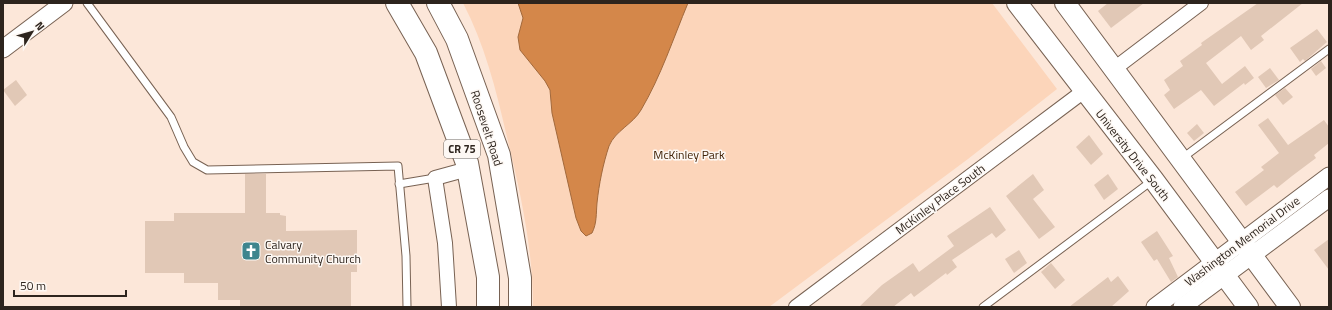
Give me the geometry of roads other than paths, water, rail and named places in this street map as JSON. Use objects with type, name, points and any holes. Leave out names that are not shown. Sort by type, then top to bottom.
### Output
[{"type":"main road","name":"CR 75","points":[[397,3],[426,53],[468,169],[488,278],[488,307]]},
{"type":"main road","name":"Roosevelt Road","points":[[438,3],[457,40],[498,155],[520,278],[520,307]]},
{"type":"main road","name":"University Drive South","points":[[1017,3],[1153,179],[1248,307]]},
{"type":"main road","points":[[1065,3],[1290,307]]},
{"type":"street","points":[[3,49],[64,3]]},
{"type":"street","points":[[1114,69],[1201,3]]},
{"type":"street","name":"McKinley Place South","points":[[796,307],[1084,91]]},
{"type":"street","points":[[449,307],[445,243],[435,178],[468,169]]},
{"type":"street","name":"Washington Memorial Drive","points":[[1247,248],[1329,176]]},
{"type":"street","name":"Washington Memorial Drive","points":[[1155,307],[1329,198]]},
{"type":"street","name":"Washington Memorial Drive","points":[[1182,307],[1219,268]]},
{"type":"lane","points":[[87,3],[171,117],[184,147],[193,162],[207,170],[398,166],[406,256],[407,307]]},
{"type":"lane","points":[[1181,159],[1329,49]]},
{"type":"lane","points":[[399,184],[435,178]]},
{"type":"lane","points":[[983,307],[1153,179]]},
{"type":"place","name":"Calvary Community Church","points":[[251,251]]},
{"type":"park label","name":"McKinley Park","points":[[689,154]]}]
